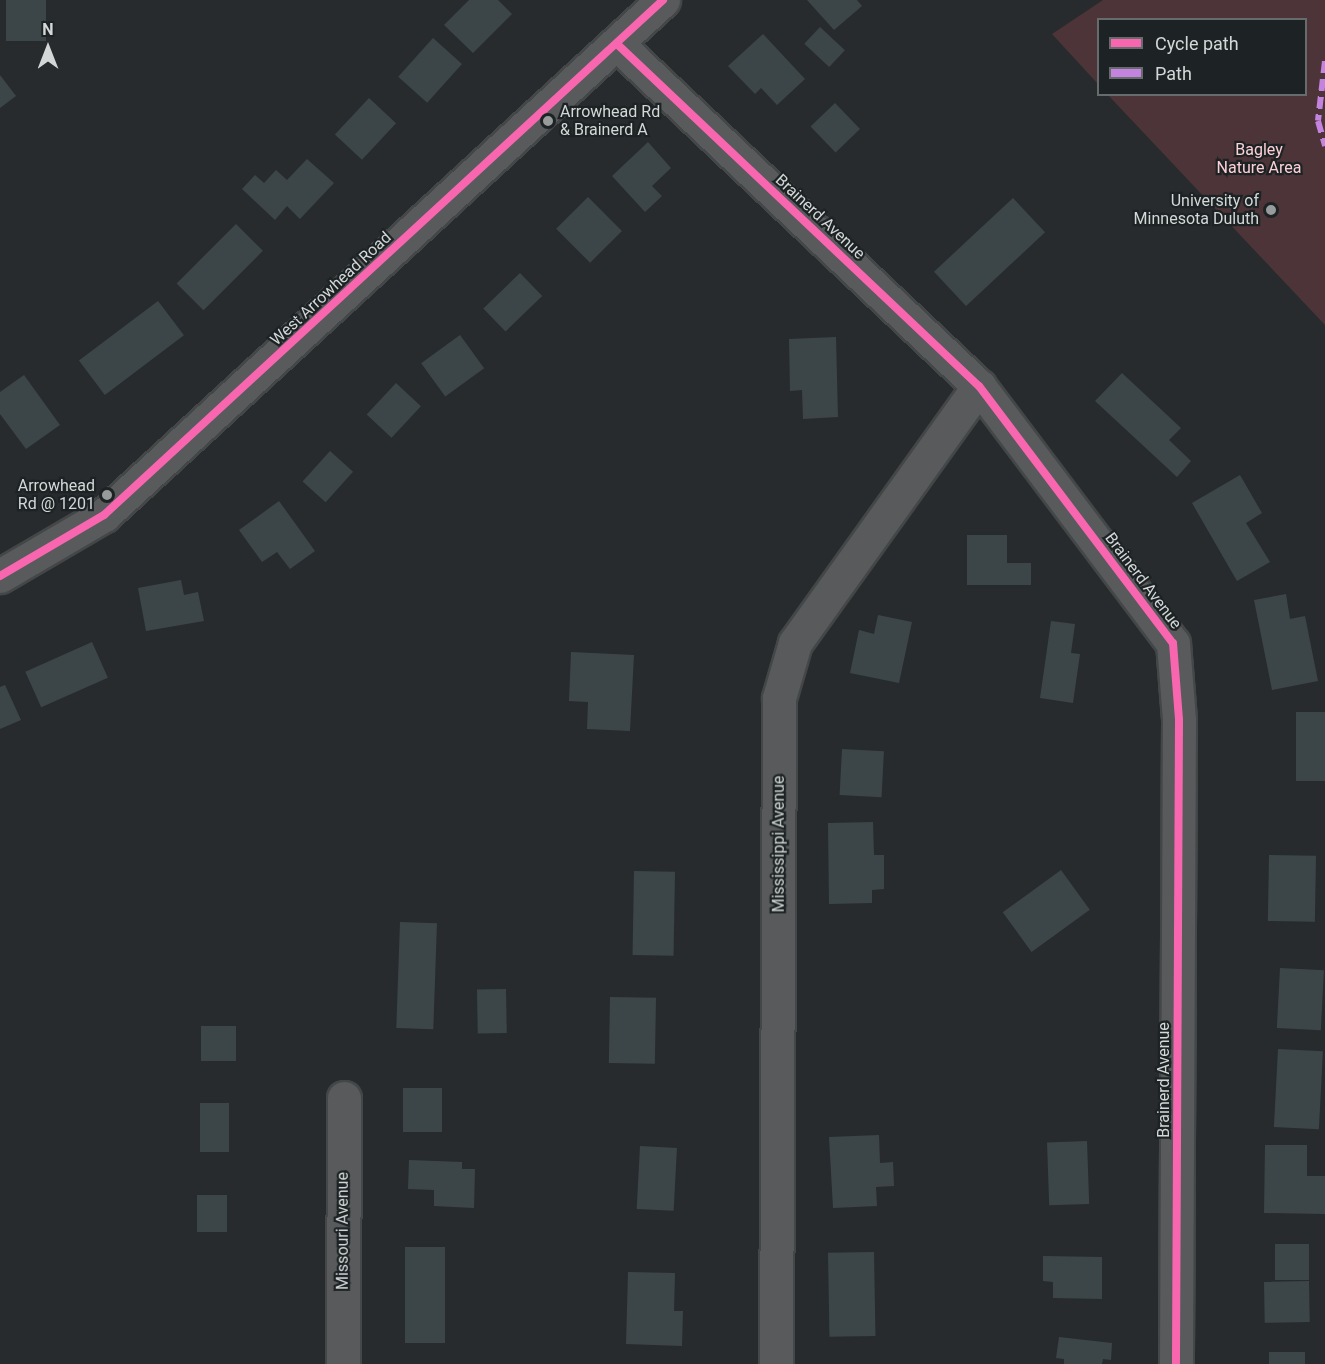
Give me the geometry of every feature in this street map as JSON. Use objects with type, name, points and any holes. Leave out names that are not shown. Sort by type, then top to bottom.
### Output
[{"type":"street","name":"West Arrowhead Road","points":[[0,576],[104,515],[663,0]]},
{"type":"street","name":"Brainerd Avenue","points":[[617,44],[979,386],[1173,643],[1179,720],[1176,1364]]},
{"type":"street","name":"Mississippi Avenue","points":[[776,1364],[779,698],[795,643],[979,386]]},
{"type":"street","name":"Missouri Avenue","points":[[343,1364],[344,1098]]},
{"type":"green space","name":"Bagley Nature Area","points":[[1103,0],[1325,0],[1325,325],[1109,96],[1307,96],[1307,18],[1097,18],[1097,83],[1052,34]]},
{"type":"building","points":[[6,0],[46,0],[46,41],[6,41]]},
{"type":"building","points":[[469,0],[498,0],[512,14],[473,53],[444,25]]},
{"type":"building","points":[[807,0],[857,0],[862,6],[834,30]]},
{"type":"building","points":[[820,27],[845,50],[829,67],[804,44]]},
{"type":"building","points":[[763,34],[805,79],[777,105],[761,88],[755,94],[728,66]]},
{"type":"building","points":[[433,38],[462,64],[427,103],[398,77]]},
{"type":"building","points":[[0,75],[16,96],[0,108]]},
{"type":"building","points":[[369,98],[396,123],[362,160],[335,135]]},
{"type":"building","points":[[835,103],[860,129],[836,153],[811,127]]},
{"type":"building","points":[[648,142],[671,168],[652,186],[662,196],[645,212],[612,176]]},
{"type":"building","points":[[307,159],[334,183],[300,219],[287,206],[275,220],[242,189],[255,175],[264,183],[276,170],[287,180]]},
{"type":"building","points":[[588,197],[622,231],[590,263],[556,229]]},
{"type":"building","points":[[1013,198],[1045,232],[966,306],[934,272]]},
{"type":"building","points":[[236,224],[263,251],[203,310],[177,283]]},
{"type":"building","points":[[520,273],[542,296],[506,331],[483,308]]},
{"type":"building","points":[[158,301],[184,335],[105,395],[79,361]]},
{"type":"building","points":[[460,335],[484,368],[445,396],[421,363]]},
{"type":"building","points":[[836,337],[838,417],[803,419],[802,390],[790,391],[789,339]]},
{"type":"building","points":[[1122,373],[1181,428],[1169,440],[1191,461],[1177,477],[1095,401]]},
{"type":"building","points":[[24,375],[60,425],[26,449],[0,414],[0,392]]},
{"type":"building","points":[[396,383],[421,406],[392,438],[367,414]]},
{"type":"building","points":[[330,451],[353,472],[326,502],[303,481]]},
{"type":"building","points":[[1240,475],[1262,513],[1246,523],[1270,562],[1237,581],[1192,503]]},
{"type":"building","points":[[279,501],[315,551],[290,569],[277,552],[262,562],[239,530]]},
{"type":"building","points":[[967,535],[1007,535],[1007,563],[1031,563],[1031,585],[967,585]]},
{"type":"building","points":[[181,580],[184,595],[198,592],[204,621],[146,631],[138,588]]},
{"type":"building","points":[[1286,594],[1290,619],[1305,616],[1318,681],[1272,690],[1254,600]]},
{"type":"building","points":[[878,615],[912,622],[899,683],[850,673],[859,630],[874,634]]},
{"type":"building","points":[[1051,621],[1075,624],[1071,653],[1080,654],[1073,703],[1040,698]]},
{"type":"building","points":[[92,642],[108,678],[41,707],[25,672]]},
{"type":"building","points":[[571,652],[634,655],[630,731],[587,729],[588,702],[569,701]]},
{"type":"building","points":[[5,685],[21,720],[0,729],[0,687]]},
{"type":"building","points":[[1296,712],[1325,712],[1325,781],[1296,781]]},
{"type":"building","points":[[842,749],[884,751],[882,797],[840,795]]},
{"type":"building","points":[[873,822],[874,855],[884,855],[884,889],[872,890],[872,903],[829,904],[828,823]]},
{"type":"building","points":[[1269,855],[1316,856],[1315,922],[1268,921]]},
{"type":"building","points":[[1061,870],[1090,910],[1032,952],[1003,912]]},
{"type":"building","points":[[634,871],[675,872],[674,956],[633,955]]},
{"type":"building","points":[[400,922],[437,923],[433,1029],[396,1028]]},
{"type":"building","points":[[1280,968],[1324,970],[1321,1030],[1277,1028]]},
{"type":"building","points":[[506,989],[507,1033],[478,1033],[477,990]]},
{"type":"building","points":[[610,997],[656,998],[655,1064],[609,1063]]},
{"type":"building","points":[[201,1026],[236,1026],[236,1061],[201,1061]]},
{"type":"building","points":[[1278,1049],[1323,1051],[1319,1129],[1274,1127]]},
{"type":"building","points":[[403,1088],[442,1088],[442,1132],[403,1132]]},
{"type":"building","points":[[200,1103],[229,1103],[229,1152],[200,1152]]},
{"type":"building","points":[[879,1135],[880,1163],[893,1162],[894,1186],[876,1187],[877,1206],[833,1208],[829,1137]]},
{"type":"building","points":[[1087,1141],[1089,1204],[1049,1205],[1047,1142]]},
{"type":"building","points":[[1265,1145],[1307,1145],[1307,1176],[1325,1176],[1325,1214],[1264,1213]]},
{"type":"building","points":[[640,1146],[677,1148],[674,1211],[637,1209]]},
{"type":"building","points":[[409,1160],[462,1162],[462,1169],[475,1169],[474,1208],[434,1206],[434,1190],[408,1189]]},
{"type":"building","points":[[197,1195],[227,1195],[227,1232],[197,1232]]},
{"type":"building","points":[[1275,1244],[1309,1244],[1309,1280],[1275,1280]]},
{"type":"building","points":[[405,1247],[445,1247],[445,1343],[405,1343]]},
{"type":"building","points":[[874,1252],[875,1336],[829,1337],[828,1253]]},
{"type":"building","points":[[1043,1256],[1102,1257],[1102,1299],[1053,1298],[1053,1282],[1043,1281]]},
{"type":"building","points":[[628,1272],[675,1273],[674,1311],[683,1311],[682,1346],[626,1344]]},
{"type":"building","points":[[1309,1281],[1310,1322],[1265,1323],[1264,1282]]},
{"type":"building","points":[[1059,1337],[1112,1343],[1111,1360],[1103,1359],[1102,1364],[1064,1364],[1064,1359],[1056,1358]]},
{"type":"building","points":[[1269,1352],[1305,1352],[1305,1364],[1269,1364]]},
{"type":"marked path","points":[[1325,61],[1318,121],[1325,146]]},
{"type":"cycle path","points":[[0,576],[104,515],[663,0]]},
{"type":"cycle path","points":[[617,44],[979,386],[1173,643],[1179,720],[1176,1364]]},
{"type":"place","name":"Arrowhead Rd & Brainerd A","points":[[548,121]]},
{"type":"place","name":"University of Minnesota Duluth","points":[[1271,210]]},
{"type":"place","name":"Arrowhead Rd @ 1201","points":[[107,495]]}]
